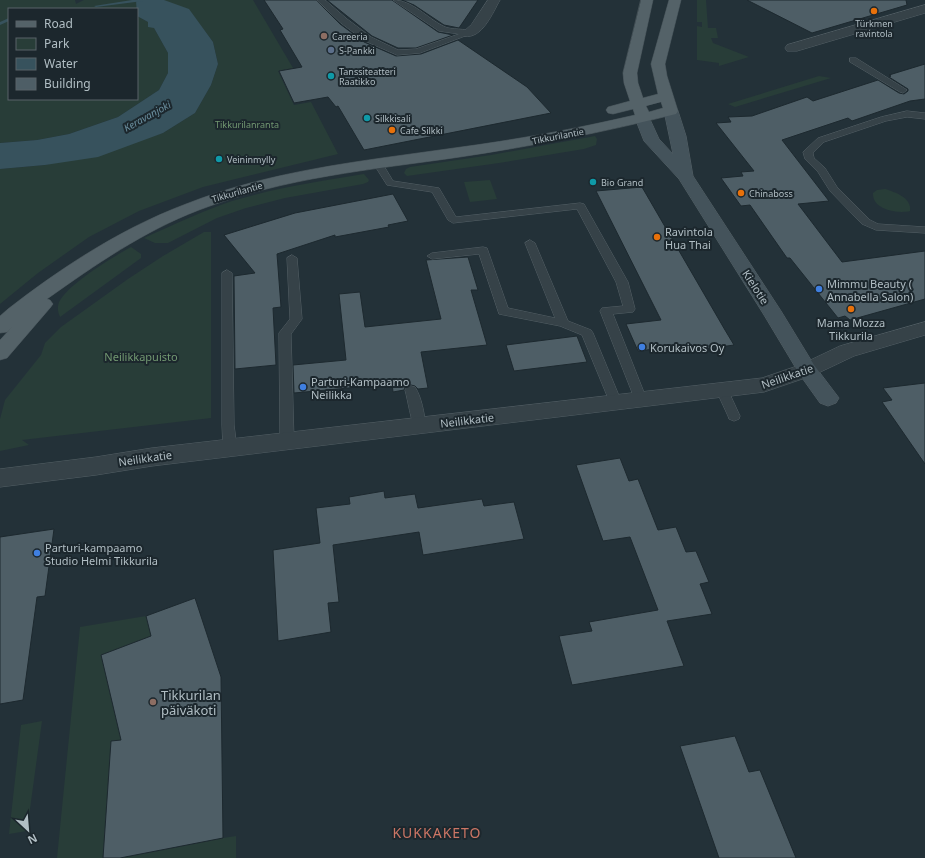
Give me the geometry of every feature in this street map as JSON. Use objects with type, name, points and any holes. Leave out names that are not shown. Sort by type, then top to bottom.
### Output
[{"type":"main road","name":"Kielotie","points":[[640,111],[631,83],[630,73],[647,0]]},
{"type":"main road","name":"Kielotie","points":[[671,111],[660,76],[658,64],[675,0]]},
{"type":"main road","name":"Tikkurilantie","points":[[0,327],[12,315],[92,258],[116,244],[172,216],[210,200],[286,179],[378,163],[518,143],[596,129],[640,111],[666,96]]},
{"type":"main road","name":"Tikkurilantie","points":[[640,111],[671,111]]},
{"type":"main road","name":"Tikkurilantie","points":[[0,353],[71,273]]},
{"type":"street","points":[[469,33],[476,28],[494,0]]},
{"type":"street","points":[[792,48],[925,9]]},
{"type":"street","name":"Kielotie","points":[[640,111],[652,141],[685,176],[774,314],[807,370],[828,398]]},
{"type":"street","name":"Kielotie","points":[[671,111],[678,136],[685,176]]},
{"type":"street","name":"Neilikkatie","points":[[0,478],[96,466],[145,458],[764,385],[807,370],[847,351],[925,328]]},
{"type":"lane","points":[[322,0],[344,22],[368,39],[397,53],[422,49],[469,33]]},
{"type":"lane","points":[[398,0],[442,29],[469,33]]},
{"type":"lane","points":[[332,24],[344,22]]},
{"type":"lane","points":[[853,60],[903,90]]},
{"type":"lane","points":[[925,116],[907,114],[876,121],[821,140],[808,152],[810,159],[822,170],[833,189],[866,222],[876,227],[925,230]]},
{"type":"lane","points":[[378,163],[390,183],[436,190],[453,220],[580,206],[622,282],[629,309],[606,311],[641,400]]},
{"type":"lane","points":[[530,243],[563,323]]},
{"type":"lane","points":[[432,256],[483,250],[503,311],[563,323],[587,333],[616,403]]},
{"type":"lane","points":[[287,441],[285,332],[296,320],[292,258]]},
{"type":"lane","points":[[227,273],[228,425],[230,448]]},
{"type":"lane","points":[[411,390],[416,405],[420,426]]},
{"type":"lane","points":[[722,390],[734,416]]},
{"type":"green space","points":[[0,0],[75,0],[76,4],[84,0],[136,0],[137,8],[8,8],[8,100],[138,100],[138,17],[148,22],[154,28],[168,53],[168,73],[159,90],[118,117],[69,134],[37,140],[0,143]]},
{"type":"green space","name":"Tikkurilanranta","points":[[164,0],[253,0],[293,68],[278,71],[294,105],[311,102],[338,154],[203,187],[139,211],[89,237],[38,273],[0,304],[0,169],[45,165],[163,133],[195,113],[211,85],[218,64],[213,42],[189,10]]},
{"type":"green space","points":[[697,0],[706,0],[708,28],[716,28],[718,38],[711,38],[713,43],[749,57],[719,66],[719,63],[697,60],[697,26],[702,27],[702,22],[697,22]]},
{"type":"green space","points":[[819,76],[831,78],[735,107],[728,104]]},
{"type":"green space","points":[[595,136],[597,139],[596,145],[584,149],[407,176],[404,173],[406,169],[410,167],[491,155]]},
{"type":"green space","points":[[364,174],[369,180],[363,184],[285,198],[246,208],[217,218],[168,243],[155,243],[144,238],[221,205],[248,196],[314,182]]},
{"type":"green space","points":[[490,180],[497,199],[470,202],[464,182]]},
{"type":"green space","points":[[885,189],[906,199],[910,206],[910,211],[899,212],[887,210],[881,207],[874,199],[873,193],[877,190]]},
{"type":"green space","name":"Neilikkapuisto","points":[[204,232],[211,232],[211,418],[22,440],[29,445],[0,451],[0,419],[5,400],[41,355],[45,343],[61,327],[128,279]]},
{"type":"green space","points":[[131,247],[141,254],[141,258],[60,317],[58,310],[59,302],[72,287],[113,257]]},
{"type":"green space","points":[[146,616],[151,636],[101,655],[118,728],[130,738],[111,742],[103,858],[57,858],[80,627]]},
{"type":"green space","points":[[42,721],[27,831],[9,834],[21,725]]},
{"type":"green space","points":[[236,836],[236,858],[120,858],[223,838]]},
{"type":"water","name":"Keravanjoki","points":[[136,0],[164,0],[189,9],[213,42],[218,64],[211,85],[195,113],[163,133],[98,157],[45,165],[0,169],[0,143],[37,140],[69,134],[118,117],[159,90],[168,73],[168,53],[154,28],[148,27],[148,22],[138,17],[138,8],[136,8]]},
{"type":"building","points":[[264,0],[316,0],[340,24],[364,42],[396,56],[421,54],[458,40],[527,87],[551,113],[364,150],[338,106],[336,107],[328,97],[294,103],[279,71],[302,67],[280,30],[283,29]]},
{"type":"building","points":[[327,0],[392,0],[438,32],[453,35],[416,48],[398,48],[372,36]]},
{"type":"building","points":[[402,0],[478,0],[459,28],[444,25],[414,5]]},
{"type":"building","points":[[747,0],[906,0],[907,5],[812,33]]},
{"type":"building","points":[[925,64],[925,99],[910,101],[852,121],[848,118],[782,140],[829,201],[798,204],[842,262],[925,251],[925,299],[850,320],[845,316],[838,318],[790,258],[787,258],[750,205],[741,206],[721,178],[743,176],[741,172],[754,171],[716,123],[731,122],[728,117],[752,116],[807,97],[813,101],[878,80],[899,93],[904,94],[908,91],[908,89],[889,77],[891,76],[889,75]]},
{"type":"building","points":[[642,187],[734,345],[692,351],[689,345],[638,351],[626,324],[661,320],[596,191]]},
{"type":"building","points":[[393,194],[408,221],[388,225],[389,227],[335,237],[335,235],[277,254],[281,307],[273,308],[276,365],[235,369],[234,276],[255,273],[224,235],[295,213]]},
{"type":"building","points":[[468,257],[478,290],[471,290],[487,345],[421,352],[428,388],[418,389],[411,385],[406,386],[404,390],[393,392],[392,384],[294,393],[293,365],[346,360],[339,294],[360,292],[365,327],[441,319],[426,260]]},
{"type":"building","points":[[577,336],[587,362],[514,371],[506,345]]},
{"type":"building","points":[[925,383],[925,464],[882,402],[892,400],[883,388]]},
{"type":"building","points":[[620,458],[629,481],[638,479],[658,530],[676,527],[686,552],[696,551],[709,582],[700,584],[712,614],[667,621],[684,666],[572,685],[559,636],[592,631],[589,622],[658,610],[630,537],[603,541],[576,465]]},
{"type":"building","points":[[384,491],[385,498],[415,494],[418,508],[482,499],[484,506],[514,502],[524,539],[423,555],[419,532],[333,545],[339,602],[328,603],[331,632],[278,641],[273,550],[320,543],[316,508],[350,504],[349,497]]},
{"type":"building","points":[[54,529],[45,596],[37,597],[23,700],[0,704],[0,537]]},
{"type":"building","points":[[195,598],[221,677],[223,838],[120,858],[103,858],[111,741],[121,740],[101,655],[151,636],[146,616]]},
{"type":"building","points":[[735,736],[749,772],[760,770],[796,858],[719,858],[680,746]]},
{"type":"waterway","points":[[96,6],[143,0]]},
{"type":"waterway","points":[[0,24],[8,20]]},
{"type":"place","name":"Türkmen ravintola","points":[[874,11]]},
{"type":"place","name":"Careeria","points":[[324,36]]},
{"type":"place","name":"S-Pankki","points":[[331,50]]},
{"type":"place","name":"Tanssiteatteri Raatikko","points":[[331,76]]},
{"type":"place","name":"Silkkisali","points":[[367,118]]},
{"type":"place","name":"Cafe Silkki","points":[[392,130]]},
{"type":"place","name":"Veininmylly","points":[[219,159]]},
{"type":"place","name":"Bio Grand","points":[[593,182]]},
{"type":"place","name":"Chinaboss","points":[[741,193]]},
{"type":"place","name":"Ravintola Hua Thai","points":[[657,237]]},
{"type":"place","name":"Mimmu Beauty ( Annabella Salon)","points":[[819,289]]},
{"type":"place","name":"Mama Mozza Tikkurila","points":[[851,309]]},
{"type":"place","name":"Korukaivos Oy","points":[[642,347]]},
{"type":"place","name":"Parturi-Kampaamo Neilikka","points":[[303,387]]},
{"type":"place","name":"Parturi-kampaamo Studio Helmi Tikkurila","points":[[37,553]]},
{"type":"place","name":"Tikkurilan päiväkoti","points":[[153,702]]},
{"type":"district","name":"KUKKAKETO","points":[[437,832]]}]
